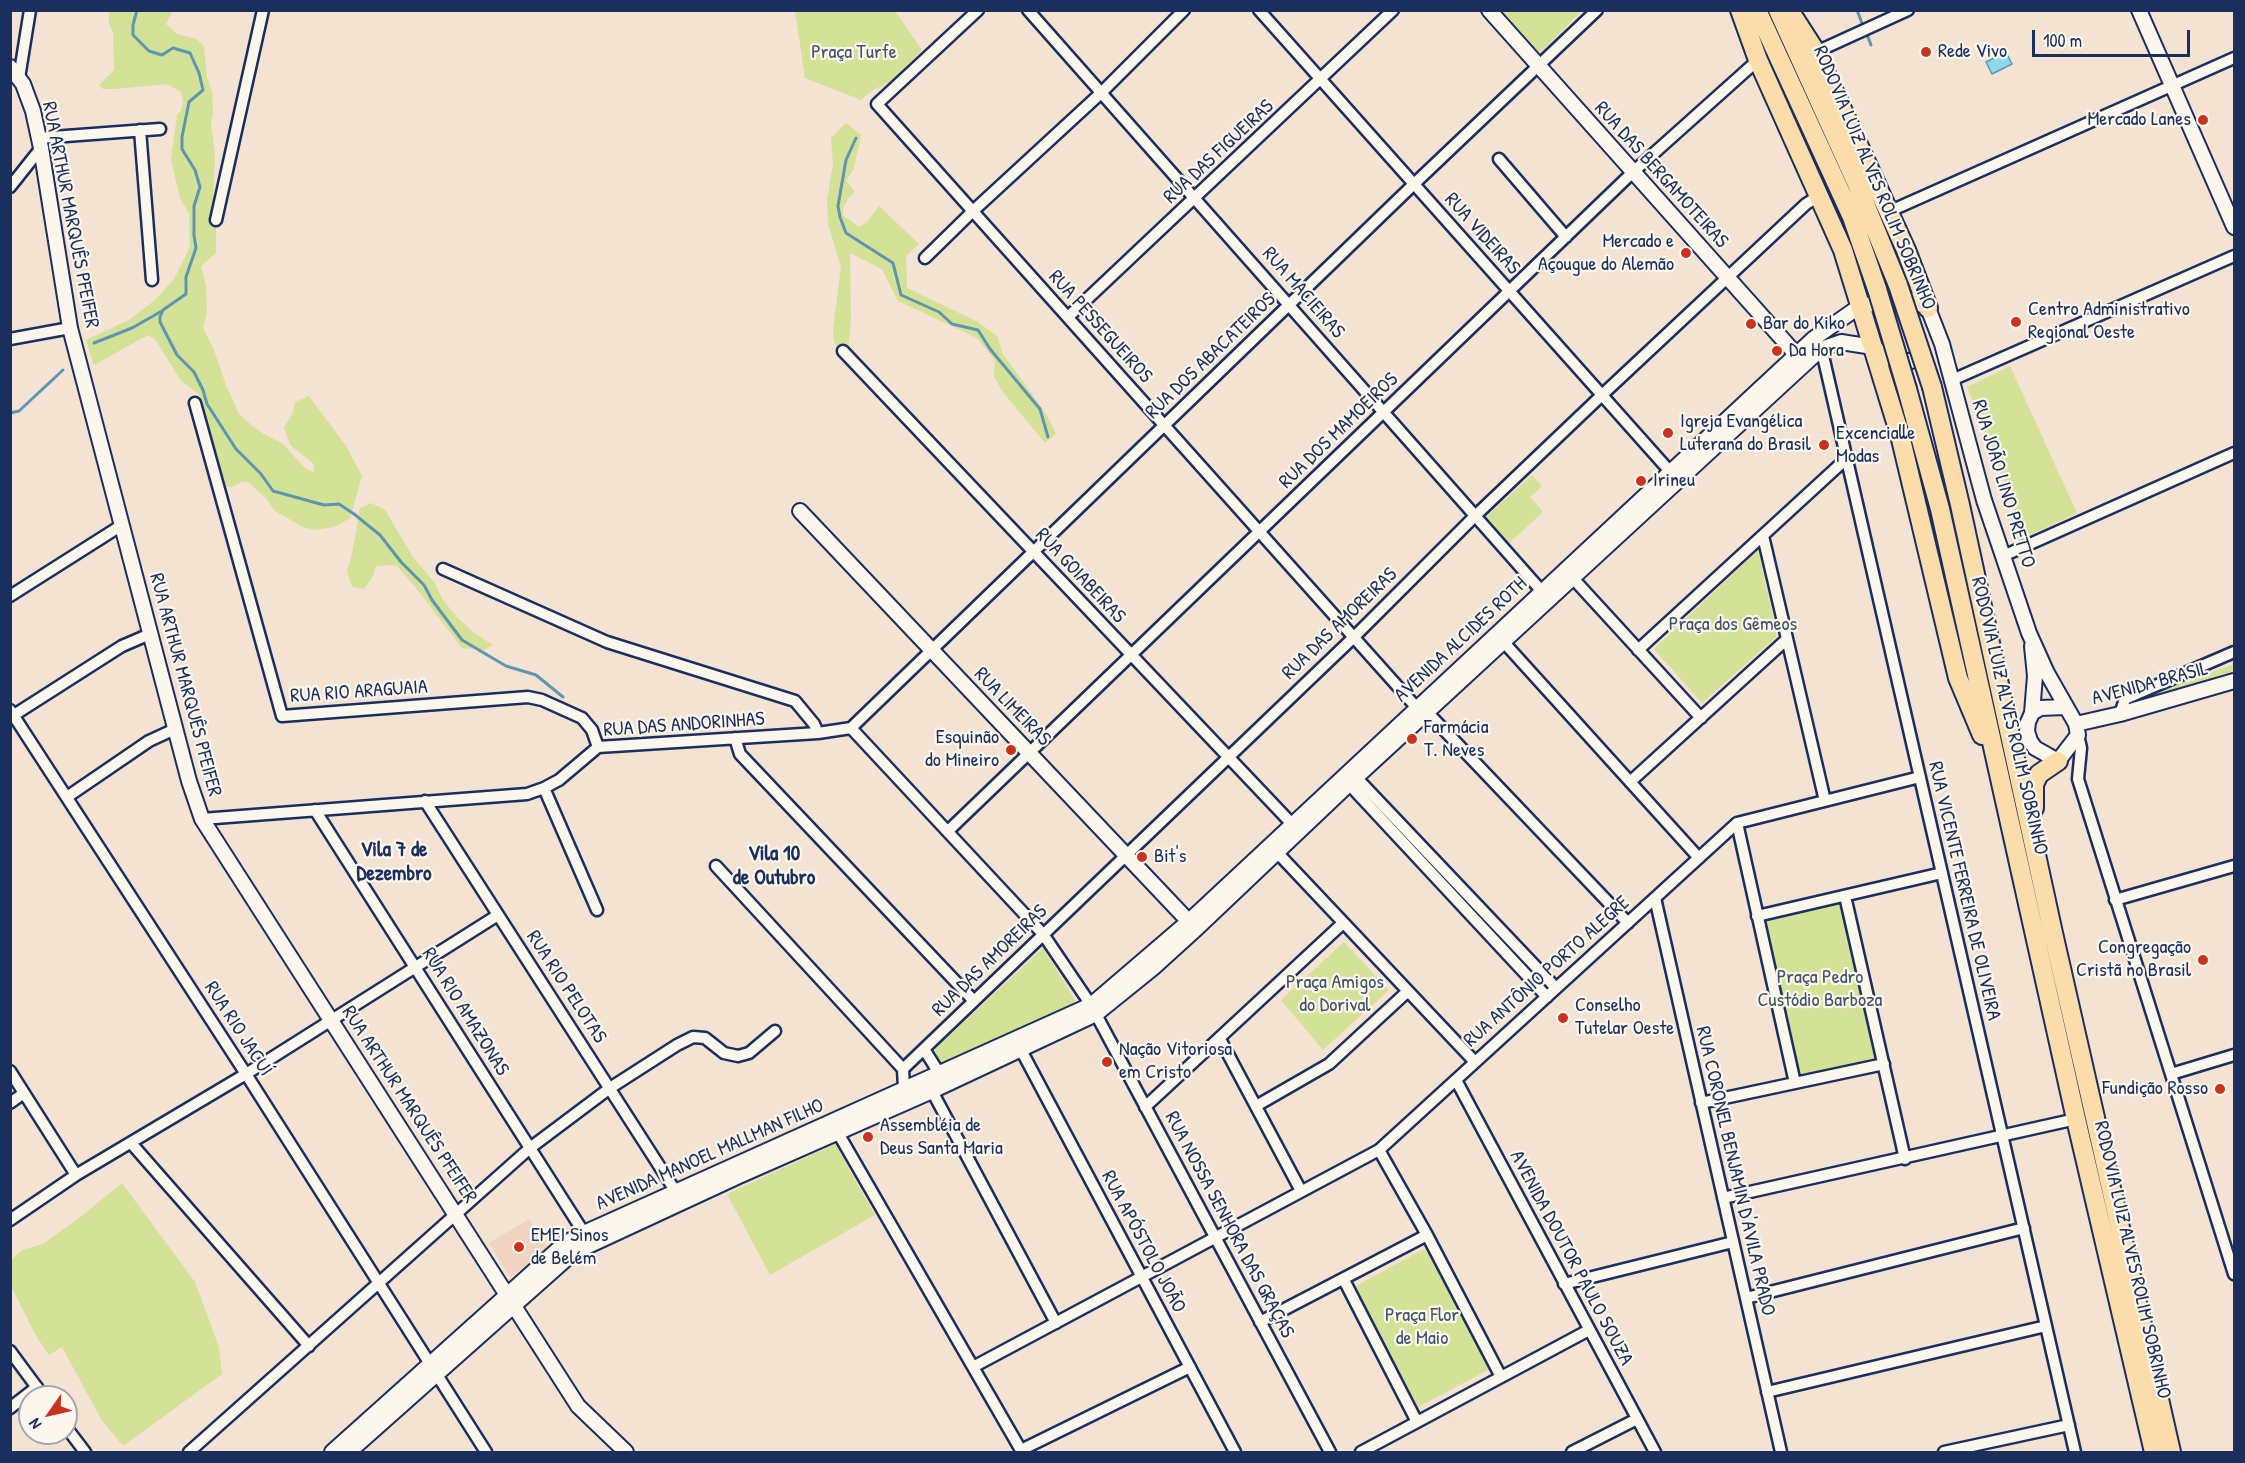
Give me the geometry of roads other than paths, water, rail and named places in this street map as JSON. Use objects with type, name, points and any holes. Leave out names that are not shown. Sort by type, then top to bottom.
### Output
[{"type":"highway","points":[[1740,10],[1758,60],[1843,250],[1900,435],[1958,678],[1981,733],[1995,756]]},
{"type":"highway","name":"RODOVIA LUIZ ALVES ROLIM SOBRINHO","points":[[1756,10],[1852,217],[1907,388],[1940,509],[2076,1119],[2154,1452]]},
{"type":"highway","name":"RODOVIA LUIZ ALVES ROLIM SOBRINHO","points":[[1778,10],[1852,174],[1898,285],[1932,387],[2171,1452]]},
{"type":"highway","points":[[1789,10],[1816,52],[1906,250],[1928,308]]},
{"type":"highway","points":[[2035,849],[2034,784],[2039,774],[2058,761]]},
{"type":"street","points":[[15,73],[30,10]]},
{"type":"street","points":[[216,220],[263,10]]},
{"type":"street","name":"RUA PESSEGUEIROS","points":[[978,10],[877,104],[1354,637],[1628,923]]},
{"type":"street","name":"RUA MACIEIRAS","points":[[1028,10],[1546,596]]},
{"type":"street","points":[[925,258],[1101,93],[1184,10]]},
{"type":"street","name":"RUA VIDEIRAS","points":[[1259,10],[1675,476]]},
{"type":"street","name":"RUA DAS FIGUEIRAS","points":[[1068,317],[1393,10]]},
{"type":"street","name":"RUA DAS BERGAMOTEIRAS","points":[[1489,10],[1801,360]]},
{"type":"street","name":"RUA DOS ABACATEIROS","points":[[851,728],[1597,10]]},
{"type":"street","points":[[1816,52],[1908,10]]},
{"type":"street","points":[[2139,10],[2235,227]]},
{"type":"street","points":[[1888,212],[2235,58]]},
{"type":"street","name":"RUA DOS MAMOEIROS","points":[[948,831],[1633,172],[1758,60]]},
{"type":"street","name":"RUA ARTHUR MARQUÊS PFEIFER","points":[[15,73],[29,98],[40,143],[70,328],[189,781],[202,819],[578,1406],[626,1452]]},
{"type":"street","points":[[10,187],[40,143],[160,129]]},
{"type":"street","points":[[140,130],[152,280]]},
{"type":"street","points":[[1498,159],[1566,237]]},
{"type":"street","name":"RUA DAS AMOREIRAS","points":[[903,1069],[1354,637],[1475,516],[1806,204],[1820,195]]},
{"type":"street","points":[[1952,380],[2235,256]]},
{"type":"street","points":[[1860,306],[1912,300],[1928,308]]},
{"type":"street","name":"AVENIDA ALCIDES ROTH","points":[[1093,1010],[1153,968],[1192,925],[1273,849],[1860,306]]},
{"type":"street","name":"RODOVIA LUIZ ALVES ROLIM SOBRINHO","points":[[1928,308],[1952,380]]},
{"type":"street","points":[[10,339],[70,328]]},
{"type":"street","points":[[1873,347],[1896,362],[1921,360],[1938,335]]},
{"type":"street","name":"AVENIDA ALCIDES ROTH","points":[[1817,344],[1841,342],[1873,347]]},
{"type":"street","name":"RUA VICENTE FERREIRA DE OLIVEIRA","points":[[1817,344],[1846,459],[2075,1452]]},
{"type":"street","name":"RUA GOIABEIRAS","points":[[843,351],[1292,825]]},
{"type":"street","name":"RUA JOÃO LINO PRETTO","points":[[1921,360],[1952,380],[1984,500],[2029,633],[2077,729]]},
{"type":"street","name":"RUA RIO ARAGUAIA","points":[[195,403],[282,716],[528,697],[542,700],[582,718],[591,730],[598,747]]},
{"type":"street","points":[[2003,556],[2235,453]]},
{"type":"street","points":[[1638,650],[1846,459]]},
{"type":"street","name":"RUA LIMEIRAS","points":[[800,512],[1192,925]]},
{"type":"street","points":[[10,596],[122,525]]},
{"type":"street","points":[[1762,536],[1825,801]]},
{"type":"street","points":[[443,569],[607,642],[795,701],[814,723],[818,734]]},
{"type":"street","points":[[1569,574],[1701,718]]},
{"type":"street","name":"RUA JOÃO LINO PRETTO","points":[[2029,633],[2035,676],[2032,713]]},
{"type":"street","points":[[12,712],[122,646],[150,634]]},
{"type":"street","points":[[1500,638],[1699,858]]},
{"type":"street","points":[[1630,782],[1787,639]]},
{"type":"street","points":[[2120,714],[2125,699],[2235,652]]},
{"type":"street","name":"AVENIDA BRASIL","points":[[2077,729],[2120,714],[2235,681]]},
{"type":"street","points":[[2065,707],[2047,706],[2032,713],[2028,722],[2028,731],[2030,741],[2035,748],[2058,761],[2078,779]]},
{"type":"street","name":"RUA RIO JACUÍ","points":[[12,712],[486,1452]]},
{"type":"street","name":"RUA DAS ANDORINHAS","points":[[202,819],[527,794],[544,789],[559,780],[598,747],[818,734],[851,728]]},
{"type":"street","name":"RUA NOSSA SENHORA DAS GRAÇAS","points":[[851,728],[1043,934],[1093,1010],[1330,1452]]},
{"type":"street","points":[[67,797],[150,741],[176,729]]},
{"type":"street","points":[[2058,761],[2077,729]]},
{"type":"street","points":[[2077,729],[2081,748],[2078,779],[2171,1074],[2230,1241],[2235,1274]]},
{"type":"street","points":[[735,738],[740,754],[974,1000]]},
{"type":"street","points":[[1350,777],[1448,882],[1547,997]]},
{"type":"street","name":"AVENIDA ALCIDES ROTH","points":[[1273,849],[1292,825],[1350,777]]},
{"type":"street","name":"RUA ANTÔNIO PORTO ALEGRE","points":[[974,1367],[1379,1150],[1737,823],[1920,777]]},
{"type":"street","points":[[544,789],[597,910]]},
{"type":"street","name":"RUA RIO PELOTAS","points":[[425,801],[676,1191]]},
{"type":"street","name":"RUA RIO AMAZONAS","points":[[315,810],[584,1233]]},
{"type":"street","points":[[1737,823],[1795,1083]]},
{"type":"street","points":[[1273,849],[1475,1062]]},
{"type":"street","points":[[716,866],[903,1069],[908,1095]]},
{"type":"street","points":[[2115,900],[2235,866]]},
{"type":"street","points":[[1757,916],[1942,873]]},
{"type":"street","points":[[1448,882],[1556,988]]},
{"type":"street","points":[[1845,896],[1905,1159]]},
{"type":"street","name":"RUA CORONEL BENJAMIN D'AVILA PRADO","points":[[1655,898],[1781,1452]]},
{"type":"street","points":[[10,1220],[76,1175],[246,1074],[498,915]]},
{"type":"street","points":[[1145,1107],[1343,923]]},
{"type":"street","points":[[1256,1106],[1329,1064],[1408,991]]},
{"type":"street","name":"AVENIDA MANOEL MALLMAN FILHO","points":[[511,1300],[564,1244],[584,1233],[676,1191],[908,1095],[932,1091],[1093,1010]]},
{"type":"street","name":"AVENIDA MANOEL MALLMAN FILHO","points":[[349,1452],[434,1369],[511,1300],[573,1253],[838,1133],[908,1095],[939,1073],[1093,1010]]},
{"type":"street","points":[[189,1452],[530,1148],[610,1088],[693,1037],[705,1038],[724,1053],[738,1056],[749,1053],[776,1031]]},
{"type":"street","points":[[1220,1039],[1301,1191]]},
{"type":"street","name":"RUA APÓSTOLO JOÃO","points":[[1020,1048],[1235,1452]]},
{"type":"street","points":[[924,1049],[939,1073]]},
{"type":"street","points":[[2171,1074],[2235,1055]]},
{"type":"street","points":[[1701,1103],[1884,1064]]},
{"type":"street","points":[[10,1071],[76,1175]]},
{"type":"street","name":"AVENIDA DOUTOR PAULO SOUZA","points":[[1456,1080],[1654,1452]]},
{"type":"street","points":[[932,1091],[1056,1323]]},
{"type":"street","points":[[10,1103],[24,1093]]},
{"type":"street","points":[[1723,1198],[2076,1119]]},
{"type":"street","points":[[838,1133],[1022,1451],[1190,1367]]},
{"type":"street","points":[[131,1143],[309,1346]]},
{"type":"street","points":[[1379,1150],[1427,1235],[1501,1377]]},
{"type":"street","points":[[1746,1298],[2024,1228]]},
{"type":"street","points":[[1260,1322],[1427,1235]]},
{"type":"street","points":[[1564,1284],[1733,1242]]},
{"type":"street","points":[[1344,1280],[1418,1422]]},
{"type":"street","points":[[1767,1392],[2046,1326]]},
{"type":"street","points":[[1361,1452],[1589,1330]]},
{"type":"street","points":[[10,1351],[36,1385]]},
{"type":"street","name":"AVENIDA MANOEL MALLMAN FILHO","points":[[332,1452],[434,1369]]},
{"type":"street","points":[[1572,1452],[1636,1419]]},
{"type":"street","points":[[1944,1452],[2069,1425]]},
{"type":"water","points":[[2006,52],[2012,64],[1992,74],[1986,62]]},
{"type":"waterway","points":[[137,10],[133,35],[149,51],[162,55],[173,48],[190,53],[199,73],[203,90],[189,102],[182,137],[182,149],[195,170],[200,187],[194,206],[196,248],[186,277],[186,294],[163,310],[160,322],[177,355],[194,372],[207,404],[236,449],[261,474],[273,491],[324,505],[339,504],[354,514],[380,535],[401,562],[424,585],[432,600],[462,640],[506,666],[536,675],[563,697]]},
{"type":"waterway","points":[[1857,10],[1863,26]]},
{"type":"waterway","points":[[1866,32],[1871,45]]},
{"type":"waterway","points":[[856,138],[846,160],[838,206],[846,233],[893,263],[901,295],[939,312],[952,324],[978,330],[990,349],[1040,409],[1048,437]]},
{"type":"waterway","points":[[94,343],[132,328],[162,311]]},
{"type":"waterway","points":[[10,413],[19,411],[63,370]]},
{"type":"place","name":"Rede Vivo","points":[[1926,52]]},
{"type":"place","name":"Mercado Lanes","points":[[2203,120]]},
{"type":"place","name":"Mercado e Açougue do Alemão","points":[[1686,253]]},
{"type":"place","name":"Centro Administrativo Regional Oeste","points":[[2016,322]]},
{"type":"place","name":"Bar do Kiko","points":[[1751,324]]},
{"type":"place","name":"Da Hora","points":[[1777,351]]},
{"type":"place","name":"Igreja Evangélica Luterana do Brasil","points":[[1668,433]]},
{"type":"place","name":"Excencialle Modas","points":[[1824,445]]},
{"type":"place","name":"Irineu","points":[[1641,481]]},
{"type":"place","name":"Farmácia T. Neves","points":[[1412,739]]},
{"type":"place","name":"Esquinão do Mineiro","points":[[1011,750]]},
{"type":"place","name":"Bit's","points":[[1142,857]]},
{"type":"place","name":"Congregação Cristã no Brasil","points":[[2203,960]]},
{"type":"place","name":"Conselho Tutelar Oeste","points":[[1563,1018]]},
{"type":"place","name":"Nação Vitoriosa em Cristo","points":[[1107,1062]]},
{"type":"place","name":"Fundição Rosso","points":[[2220,1089]]},
{"type":"place","name":"Assembléia de Deus Santa Maria","points":[[868,1137]]},
{"type":"place","name":"EMEI Sinos de Belém","points":[[519,1247]]},
{"type":"district","name":"Vila 7 de Dezembro","points":[[394,862]]},
{"type":"district","name":"Vila 10 de Outubro","points":[[774,866]]},
{"type":"park label","name":"Praça Turfe","points":[[854,53]]},
{"type":"park label","name":"Praça dos Gêmeos","points":[[1733,625]]},
{"type":"park label","name":"Praça Pedro Custódio Barboza","points":[[1820,990]]},
{"type":"park label","name":"Praça Amigos do Dorival","points":[[1335,994]]},
{"type":"park label","name":"Praça Flor de Maio","points":[[1422,1328]]}]
